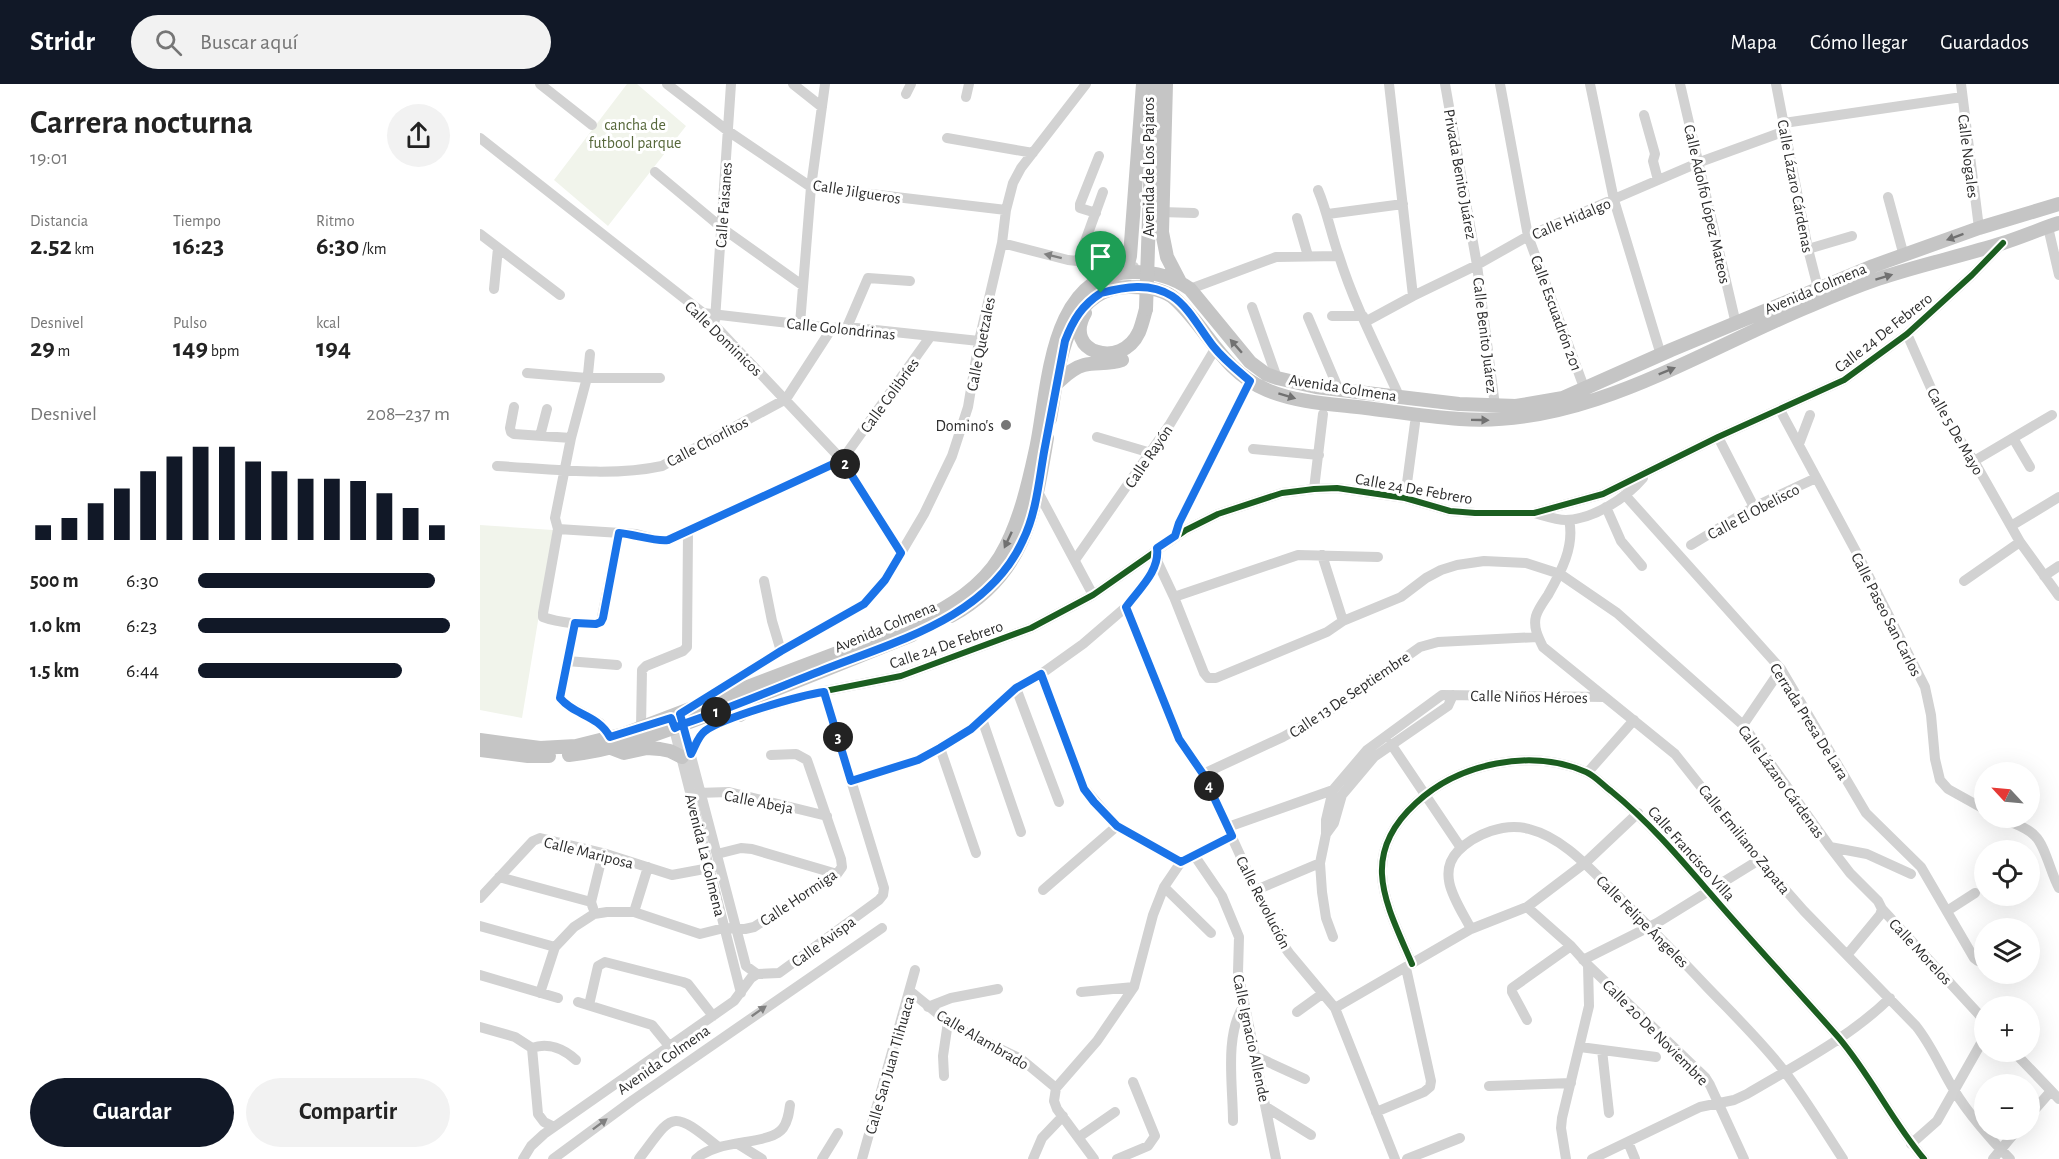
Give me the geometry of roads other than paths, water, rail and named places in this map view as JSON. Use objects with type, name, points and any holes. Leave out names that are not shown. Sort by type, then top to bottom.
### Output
[{"type":"main road","points":[[1127,269],[1143,84]]},
{"type":"main road","name":"Avenida de Los Pajaros","points":[[1166,84],[1162,232],[1171,269],[1185,286]]},
{"type":"main road","points":[[1056,384],[1068,373],[1084,365],[1114,363],[1128,357],[1138,349],[1145,337],[1153,90]]},
{"type":"main road","name":"Avenida Colmena","points":[[681,719],[919,622],[953,605],[977,585],[999,558],[1018,519],[1036,448],[1055,340],[1062,323],[1075,303],[1094,283],[1110,275],[1127,269],[1152,272],[1185,286],[1250,362],[1266,374],[1277,378],[1316,387],[1460,404],[1529,405],[1563,398],[1585,390],[1661,355],[1873,266],[1979,228],[2059,204]]},
{"type":"main road","name":"Avenida Colmena","points":[[681,719],[772,692],[926,630],[961,610],[993,585],[1011,563],[1024,539],[1038,492],[1065,341],[1071,325],[1084,305],[1101,293],[1124,287],[1149,287],[1172,296],[1185,309],[1215,349],[1233,367],[1250,381],[1267,390],[1301,400],[1461,419],[1498,420],[1530,417],[1603,396],[1674,369],[1808,307],[1878,279],[2002,243],[2053,225]]},
{"type":"main road","points":[[1131,235],[1138,244],[1149,247],[1162,232]]},
{"type":"main road","points":[[1101,293],[1083,317],[1081,326],[1082,340],[1089,349],[1097,352],[1115,354],[1133,340],[1139,332],[1146,309]]},
{"type":"main road","points":[[740,715],[772,692]]},
{"type":"main road","points":[[480,750],[528,756],[589,753],[641,727],[681,719]]},
{"type":"main road","points":[[480,740],[540,748],[576,746],[609,742],[681,719]]},
{"type":"main road","points":[[609,742],[624,753],[647,748],[687,756]]},
{"type":"street","points":[[540,84],[592,125]]},
{"type":"street","name":"Calle Jilgueros","points":[[667,84],[728,131],[811,187],[1006,210]]},
{"type":"street","name":"Calle Faisanes","points":[[715,320],[731,84]]},
{"type":"street","points":[[793,84],[822,107]]},
{"type":"street","points":[[800,324],[811,187],[825,84]]},
{"type":"street","points":[[966,97],[969,84]]},
{"type":"street","name":"Calle Quetzales","points":[[681,719],[781,651],[864,604],[885,580],[924,514],[951,456],[968,407],[979,341],[1002,243],[1006,210],[1013,183],[1021,168],[1086,84]]},
{"type":"street","points":[[1389,84],[1413,296]]},
{"type":"street","name":"Privada Benito Juárez","points":[[1445,84],[1477,265]]},
{"type":"street","name":"Calle Escuadrón 201","points":[[1500,84],[1528,236],[1585,390]]},
{"type":"street","points":[[1590,84],[1614,200],[1661,355]]},
{"type":"street","name":"Calle Adolfo López Mateos","points":[[1680,84],[1736,324]]},
{"type":"street","name":"Calle Lázaro Cárdenas","points":[[1776,84],[1808,249],[1818,288]]},
{"type":"street","name":"Calle Nogales","points":[[1961,84],[1979,228]]},
{"type":"street","name":"Calle Hidalgo","points":[[1332,316],[1364,319],[1477,265],[1528,236],[1784,127],[1962,97]]},
{"type":"street","points":[[1644,115],[1655,154],[1653,161],[1658,180]]},
{"type":"street","name":"Calle Dominicos","points":[[480,138],[703,313],[715,320],[842,460],[901,553]]},
{"type":"street","points":[[947,138],[1033,153]]},
{"type":"street","points":[[1096,213],[1080,208],[1099,156]]},
{"type":"street","points":[[655,172],[722,228],[802,285]]},
{"type":"street","points":[[1318,190],[1328,214],[1339,256],[1364,319],[1399,396]]},
{"type":"street","points":[[1078,261],[1103,192]]},
{"type":"street","points":[[1888,197],[1904,256]]},
{"type":"street","points":[[1328,214],[1403,204]]},
{"type":"street","points":[[1161,212],[1194,213]]},
{"type":"street","points":[[1297,218],[1308,256]]},
{"type":"street","points":[[2053,225],[2059,275]]},
{"type":"street","points":[[480,234],[560,295]]},
{"type":"street","points":[[1808,249],[1852,236]]},
{"type":"street","points":[[1002,243],[1078,261],[1127,269]]},
{"type":"street","name":"Calle 24 De Febrero","points":[[824,692],[901,676],[1031,628],[1093,595],[1157,548],[1199,523],[1282,493],[1337,488],[1405,498],[1460,513],[1534,513],[1603,494],[1650,469],[1844,380],[1907,334],[1972,275],[2002,243]]},
{"type":"street","points":[[494,289],[498,248]]},
{"type":"street","points":[[1185,286],[1276,257],[1339,256]]},
{"type":"street","name":"Calle Benito Juárez","points":[[1477,265],[1495,406]]},
{"type":"street","points":[[847,327],[868,278],[910,281]]},
{"type":"street","points":[[1252,307],[1277,378]]},
{"type":"street","points":[[1308,317],[1338,388]]},
{"type":"street","name":"Calle Golondrinas","points":[[715,320],[847,327],[979,341]]},
{"type":"street","name":"Calle Chorlitos","points":[[497,466],[564,470],[644,470],[662,466],[786,399],[832,328]]},
{"type":"street","name":"Calle 5 De Mayo","points":[[1907,334],[1942,413],[1974,461],[2020,542],[2059,596]]},
{"type":"street","name":"Calle Colibríes","points":[[558,529],[636,534],[662,541],[688,532],[842,460],[930,337]]},
{"type":"street","name":"Calle Rayón","points":[[1075,560],[1151,453],[1215,349]]},
{"type":"street","points":[[590,354],[587,378],[571,438],[555,518],[558,529],[543,617],[575,623],[596,624],[601,622],[619,533]]},
{"type":"street","points":[[527,373],[587,378],[660,378]]},
{"type":"street","points":[[1175,536],[1179,523],[1250,381]]},
{"type":"street","points":[[514,407],[511,432],[514,434],[571,438]]},
{"type":"street","points":[[540,436],[547,409]]},
{"type":"street","name":"Calle Paseo San Carlos","points":[[1780,410],[1859,557],[1924,687],[1931,715],[1935,759],[1940,780],[1948,789],[1974,803]]},
{"type":"street","points":[[1314,489],[1323,414]]},
{"type":"street","points":[[1799,444],[1810,415]]},
{"type":"street","points":[[1974,461],[2052,415]]},
{"type":"street","points":[[1405,498],[1415,423]]},
{"type":"street","points":[[1097,437],[1151,453]]},
{"type":"street","points":[[1718,437],[1754,507]]},
{"type":"street","points":[[2013,438],[2030,467]]},
{"type":"street","points":[[1253,449],[1319,455]]},
{"type":"street","points":[[1534,513],[1569,520],[1606,507],[1637,485],[1650,469]]},
{"type":"street","name":"Calle El Obelisco","points":[[1691,545],[1754,507],[1816,478]]},
{"type":"street","points":[[1038,492],[1093,595]]},
{"type":"street","name":"Cerrada Presa De Lara","points":[[1624,495],[1781,669],[1866,813],[1921,867],[1974,958]]},
{"type":"street","points":[[2011,526],[2059,497]]},
{"type":"street","points":[[1606,507],[1621,541],[1642,566]]},
{"type":"street","points":[[1537,637],[1536,615],[1560,574],[1569,547],[1572,531],[1569,520]]},
{"type":"street","points":[[641,727],[642,670],[687,647],[688,532]]},
{"type":"street","points":[[1964,581],[2020,542]]},
{"type":"street","points":[[1157,548],[1158,562],[1208,678],[1216,678],[1327,632],[1343,621],[1401,597],[1441,570],[1457,565],[1484,561],[1526,563],[1560,574]]},
{"type":"street","points":[[1174,597],[1298,555],[1378,558]]},
{"type":"street","points":[[1322,555],[1343,621]]},
{"type":"street","points":[[687,756],[701,734],[707,729],[740,715],[824,692],[851,781],[918,760],[961,736],[1016,688],[1041,674],[1083,644],[1126,607],[1158,562]]},
{"type":"street","points":[[2043,576],[2059,566]]},
{"type":"street","name":"Calle Lázaro Cárdenas","points":[[1560,574],[1617,614],[1743,725],[1830,847],[1850,873],[1878,901],[1882,909]]},
{"type":"street","points":[[764,581],[781,651]]},
{"type":"street","name":"Calle Revolución","points":[[1126,607],[1179,739],[1203,774],[1277,936],[1335,1008],[1395,1159]]},
{"type":"street","points":[[575,623],[560,698],[582,714],[600,723],[609,742]]},
{"type":"street","name":"Calle Emiliano Zapata","points":[[1537,637],[1552,655],[1675,754],[1759,860],[1926,1039],[1954,1092],[2010,1159]]},
{"type":"street","name":"Calle 13 De Septiembre","points":[[1203,774],[1283,737],[1334,708],[1420,646],[1438,642],[1537,637]]},
{"type":"street","points":[[567,661],[617,665]]},
{"type":"street","points":[[1743,725],[1781,669]]},
{"type":"street","points":[[1041,674],[1084,789],[1117,826],[1181,862]]},
{"type":"street","points":[[1016,688],[1059,802]]},
{"type":"street","name":"Calle Niños Héroes","points":[[1332,937],[1326,918],[1320,863],[1326,834],[1326,820],[1333,790],[1367,750],[1442,695],[1605,697]]},
{"type":"street","name":"Calle Niños Héroes","points":[[1326,834],[1334,823],[1342,795],[1374,757],[1448,706],[1453,695]]},
{"type":"street","name":"Avenida La Colmena","points":[[681,719],[687,756],[715,867],[747,966],[757,974]]},
{"type":"street","points":[[982,719],[1021,832]]},
{"type":"street","points":[[1588,772],[1634,720]]},
{"type":"street","points":[[1391,744],[1461,848],[1448,866],[1448,881],[1471,929]]},
{"type":"street","points":[[940,748],[976,853]]},
{"type":"street","name":"Calle Hormiga","points":[[736,929],[754,927],[837,874],[842,867],[807,760],[796,754],[771,755]]},
{"type":"street","name":"Calle Francisco Villa","points":[[1376,1112],[1424,1092],[1430,1087],[1431,1081],[1409,966],[1385,893],[1383,854],[1395,825],[1426,793],[1486,765],[1541,760],[1565,764],[1588,772],[1638,813],[1682,859],[1859,1062],[1911,1144],[1924,1159]]},
{"type":"street","name":"Calle Avispa","points":[[757,974],[779,973],[883,895],[884,888],[851,781]]},
{"type":"street","points":[[1094,1159],[1054,1101],[1056,1088],[1097,1041],[1134,987],[1153,915],[1164,887],[1181,862],[1230,832],[1333,790]]},
{"type":"street","name":"Calle Abeja","points":[[696,793],[729,792],[827,816]]},
{"type":"street","name":"Avenida La Colmena","points":[[696,793],[717,854],[715,867],[724,928],[741,993]]},
{"type":"street","points":[[1335,1008],[1471,929],[1527,907],[1585,864],[1638,813]]},
{"type":"street","points":[[1043,890],[1117,826]]},
{"type":"street","name":"Calle Felipe Ángeles","points":[[1461,848],[1482,834],[1511,827],[1527,828],[1552,838],[1566,847],[1650,926],[1785,1072],[1844,1159]]},
{"type":"street","points":[[2021,828],[2035,835],[2039,841],[2059,888]]},
{"type":"street","name":"Calle Mariposa","points":[[480,898],[532,841],[540,838],[603,853],[678,875],[715,867]]},
{"type":"street","points":[[1830,847],[1867,854],[1911,874]]},
{"type":"street","points":[[717,854],[741,848],[752,849],[837,874]]},
{"type":"street","points":[[594,914],[591,902],[603,853]]},
{"type":"street","name":"Calle Ignacio Allende","points":[[1194,855],[1222,896],[1239,937],[1238,972],[1276,1159]]},
{"type":"street","points":[[1566,1159],[1561,1128],[1562,1118],[1589,1006],[1586,963],[1759,860]]},
{"type":"street","points":[[1256,890],[1320,863]]},
{"type":"street","points":[[634,912],[648,867]]},
{"type":"street","points":[[499,877],[591,902]]},
{"type":"street","points":[[1164,887],[1211,933]]},
{"type":"street","points":[[1947,911],[1974,894]]},
{"type":"street","name":"Calle 20 De Noviembre","points":[[1527,907],[1571,946],[1705,1077],[1744,1159]]},
{"type":"street","points":[[1847,955],[1880,915],[1882,909]]},
{"type":"street","name":"Calle Morelos","points":[[1882,909],[1974,1009]]},
{"type":"street","points":[[540,993],[555,947],[574,927],[594,914],[634,912],[699,934],[724,928],[736,929]]},
{"type":"street","points":[[480,926],[555,947]]},
{"type":"street","name":"Avenida Colmena","points":[[553,1159],[633,1100],[882,928]]},
{"type":"street","points":[[1527,1020],[1512,988],[1571,946]]},
{"type":"street","points":[[670,1047],[652,1025],[584,1003],[598,966],[605,962],[688,984],[713,1016]]},
{"type":"street","name":"Calle San Juan Tlihuaca","points":[[862,1159],[915,970]]},
{"type":"street","points":[[779,973],[796,986]]},
{"type":"street","name":"Avenida Colmena","points":[[524,1159],[531,1146],[554,1127],[713,1016],[741,993],[751,978],[757,974]]},
{"type":"street","points":[[480,975],[558,998]]},
{"type":"street","points":[[1081,992],[1134,987]]},
{"type":"street","points":[[928,1007],[951,998],[998,989]]},
{"type":"street","name":"Calle Alambrado","points":[[910,991],[948,1022],[985,1043],[1021,1059],[1056,1088]]},
{"type":"street","points":[[1297,1012],[1322,994]]},
{"type":"street","points":[[1592,1159],[1701,1107],[1747,1094],[1839,1038],[1875,1013],[1890,998]]},
{"type":"street","points":[[1233,1121],[1232,1040],[1235,1024],[1244,1005]]},
{"type":"street","points":[[944,1076],[943,1056],[948,1022]]},
{"type":"street","points":[[480,1027],[515,1037],[532,1048],[543,1045],[566,1052],[576,1060]]},
{"type":"street","points":[[1580,1047],[1656,1058]]},
{"type":"street","points":[[532,1048],[538,1114],[544,1122],[554,1127]]},
{"type":"street","points":[[1602,1050],[1609,1113]]},
{"type":"street","points":[[1255,1056],[1305,1079]]},
{"type":"street","points":[[1911,1144],[1937,1121],[1974,1056]]},
{"type":"street","points":[[2024,1062],[2055,1095],[2040,1107]]},
{"type":"street","points":[[1117,1159],[1148,1146],[1155,1136],[1133,1082]]},
{"type":"street","points":[[1489,1086],[1571,1083]]},
{"type":"street","points":[[696,1159],[717,1146],[738,1144],[779,1132],[786,1122],[790,1105]]},
{"type":"street","points":[[1266,1107],[1311,1135]]},
{"type":"street","points":[[1079,1137],[1115,1112]]},
{"type":"street","points":[[1033,1159],[1042,1138],[1063,1116]]},
{"type":"street","points":[[639,1159],[666,1124],[675,1120],[691,1125],[717,1146]]},
{"type":"street","points":[[822,1159],[838,1133]]},
{"type":"street","points":[[1407,1159],[1460,1138]]},
{"type":"street","points":[[1993,1159],[2008,1140]]},
{"type":"street","points":[[1628,1142],[1635,1159]]},
{"type":"street","points":[[738,1144],[762,1159]]},
{"type":"place","name":"Domino's","points":[[1006,425]]},
{"type":"park label","name":"cancha de futbool parque","points":[[635,133]]}]
